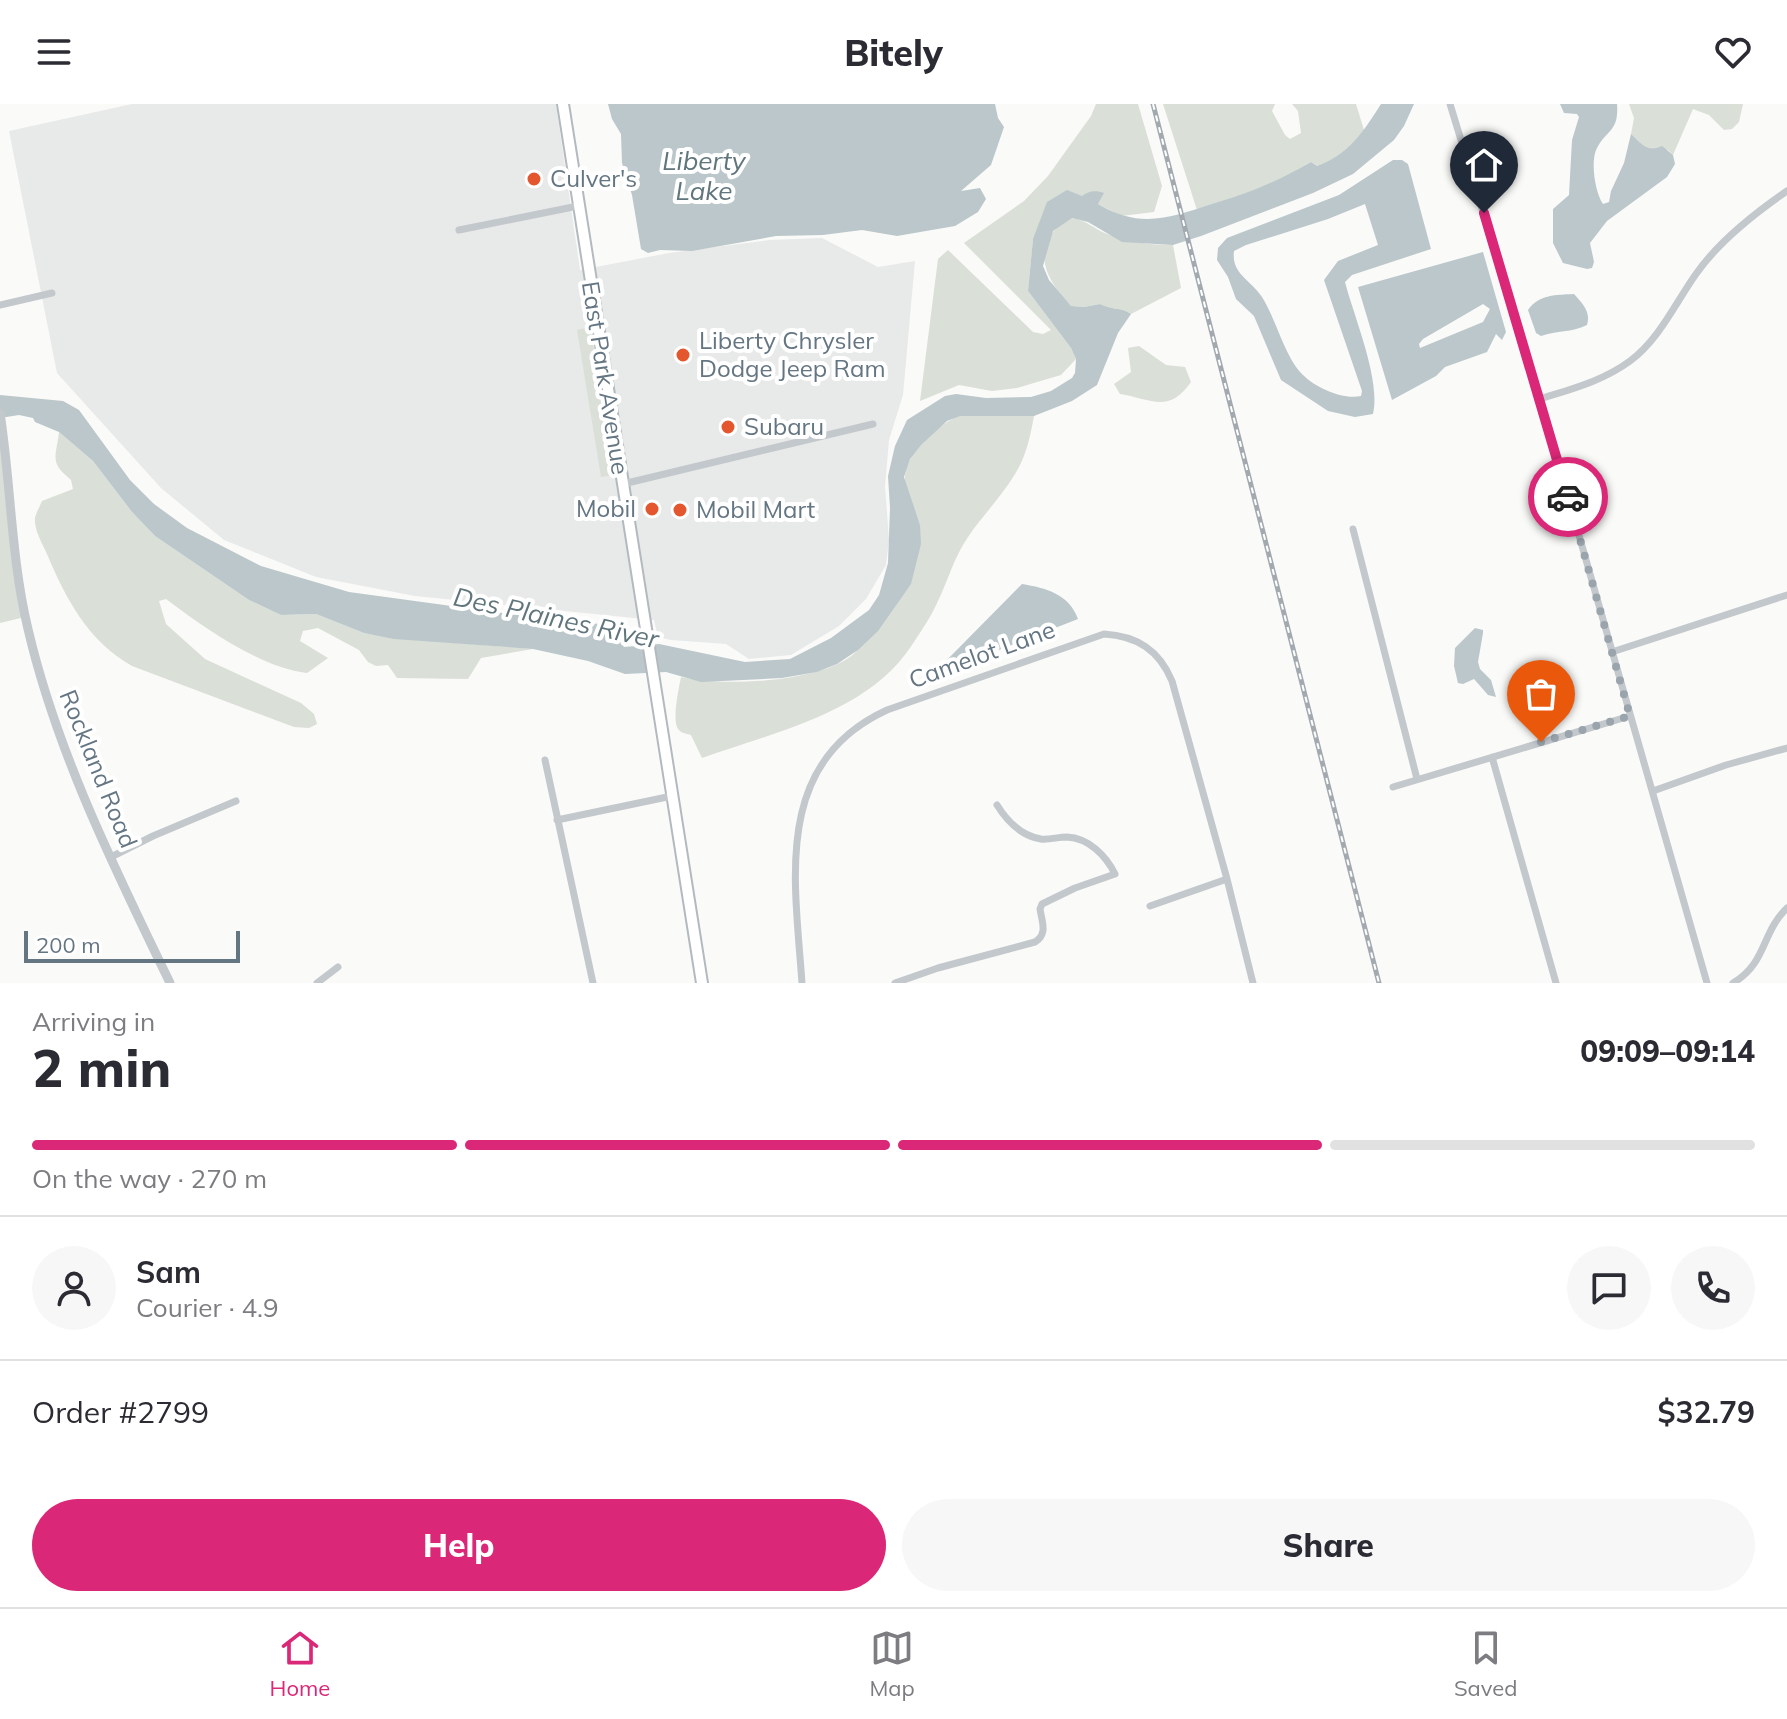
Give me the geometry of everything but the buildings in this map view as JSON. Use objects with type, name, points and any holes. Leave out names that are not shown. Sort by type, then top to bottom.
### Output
[{"type":"main road","name":"East Park Avenue","points":[[563,104],[702,983]]},
{"type":"street","points":[[1450,104],[1540,399],[1707,983]]},
{"type":"street","points":[[1540,399],[1597,381],[1634,358],[1657,332],[1696,273],[1722,245],[1787,191]]},
{"type":"street","points":[[459,230],[578,206]]},
{"type":"street","points":[[0,305],[52,293]]},
{"type":"street","name":"Rockland Road","points":[[0,413],[16,561],[27,628],[42,683],[75,777],[170,983]]},
{"type":"street","points":[[623,484],[873,424]]},
{"type":"street","points":[[1353,529],[1417,779]]},
{"type":"street","points":[[1612,652],[1787,595]]},
{"type":"street","name":"Camelot Lane","points":[[802,983],[795,871],[797,830],[816,775],[837,747],[860,726],[887,710],[1104,634],[1132,639],[1152,650],[1167,668],[1253,983]]},
{"type":"street","points":[[1393,787],[1630,716]]},
{"type":"street","points":[[1653,791],[1726,765],[1787,748]]},
{"type":"street","points":[[1492,757],[1556,983]]},
{"type":"street","points":[[545,760],[593,983]]},
{"type":"street","points":[[557,820],[672,796]]},
{"type":"street","points":[[111,857],[236,801]]},
{"type":"street","points":[[895,983],[1035,942],[1044,931],[1042,904],[1115,874],[1090,844],[1079,838],[1044,840],[1023,833],[997,805]]},
{"type":"street","points":[[1150,906],[1227,879]]},
{"type":"street","points":[[1733,983],[1747,975],[1757,963],[1770,929],[1787,908]]},
{"type":"street","points":[[317,983],[338,967]]},
{"type":"shaded area","points":[[132,104],[556,104],[580,270],[669,253],[769,240],[822,238],[878,267],[915,261],[903,395],[889,440],[885,486],[889,540],[886,565],[866,599],[839,626],[791,655],[749,659],[726,644],[658,637],[654,620],[415,596],[316,577],[224,540],[161,488],[57,373],[9,131]]},
{"type":"shaded area","points":[[1096,104],[1138,104],[1162,186],[1154,212],[1121,216],[1098,204],[1103,194],[1082,196],[1033,239],[1028,291],[1076,359],[1061,375],[1017,388],[992,391],[959,385],[920,401],[938,259],[948,250],[1033,332],[1043,334],[1051,330],[964,243],[1024,201],[1048,176],[1091,116]]},
{"type":"shaded area","points":[[1163,104],[1275,104],[1272,111],[1290,139],[1301,133],[1298,111],[1292,104],[1356,104],[1364,130],[1331,160],[1317,166],[1311,162],[1272,185],[1197,210]]},
{"type":"shaded area","points":[[1629,104],[1743,104],[1739,122],[1732,129],[1724,130],[1709,115],[1693,109],[1673,155],[1668,150],[1646,149],[1631,134],[1634,118]]},
{"type":"shaded area","points":[[1071,218],[1123,239],[1173,245],[1181,288],[1131,314],[1100,304],[1071,306],[1053,284],[1044,260],[1049,238]]},
{"type":"shaded area","points":[[590,327],[614,475],[601,477],[577,330]]},
{"type":"shaded area","points":[[1139,346],[1166,365],[1185,367],[1191,382],[1183,392],[1175,398],[1159,402],[1120,394],[1114,384],[1131,372],[1128,348]]},
{"type":"shaded area","points":[[960,415],[1034,416],[1021,463],[963,545],[935,608],[912,645],[871,688],[845,704],[788,729],[702,758],[691,735],[681,732],[677,726],[676,705],[681,677],[722,682],[802,675],[846,660],[859,648],[920,525],[906,488],[907,466],[925,439]]},
{"type":"shaded area","points":[[0,418],[25,617],[0,623]]},
{"type":"shaded area","points":[[59,432],[93,461],[132,512],[155,536],[249,600],[281,615],[316,614],[364,633],[394,638],[533,649],[481,658],[468,679],[397,678],[388,665],[376,666],[368,662],[359,650],[318,628],[303,631],[300,641],[328,658],[307,673],[289,670],[252,655],[166,599],[159,601],[166,624],[205,659],[301,703],[314,714],[317,724],[309,728],[294,727],[132,666],[103,644],[80,618],[37,532],[35,518],[42,501],[73,489],[71,480],[57,464]]},
{"type":"water","name":"Liberty Lake","points":[[608,104],[995,104],[1004,127],[991,165],[961,191],[980,188],[986,199],[978,212],[955,226],[897,236],[862,230],[776,236],[692,251],[660,250],[648,253],[641,249],[632,195],[622,163],[621,134]]},
{"type":"water","points":[[1381,104],[1414,104],[1394,140],[1353,174],[1313,193],[1173,245],[1122,242],[1088,222],[1072,218],[1053,231],[1043,266],[1049,280],[1071,306],[1100,304],[1131,314],[1118,333],[1097,385],[1072,401],[1034,416],[960,416],[947,421],[921,445],[910,459],[904,477],[920,525],[921,544],[911,584],[878,631],[858,650],[837,664],[817,672],[782,678],[701,682],[666,672],[625,674],[588,661],[533,649],[394,639],[364,633],[316,614],[281,615],[249,600],[155,536],[132,512],[93,461],[59,432],[35,422],[33,418],[19,415],[0,418],[0,395],[63,401],[79,410],[130,480],[154,504],[187,528],[261,566],[349,592],[576,623],[605,624],[624,647],[659,644],[745,662],[790,659],[831,638],[869,610],[879,595],[888,563],[888,476],[895,446],[907,420],[945,396],[1031,397],[1051,391],[1075,373],[1076,359],[1071,348],[1028,291],[1033,239],[1047,202],[1067,190],[1082,196],[1098,192],[1104,193],[1098,204],[1128,217],[1143,219],[1185,213],[1276,181],[1311,162],[1317,166],[1328,161],[1354,141]]},
{"type":"water","points":[[1560,104],[1617,104],[1614,125],[1597,148],[1594,161],[1596,184],[1603,204],[1609,202],[1631,134],[1648,148],[1662,146],[1673,155],[1675,164],[1667,177],[1607,221],[1590,243],[1594,262],[1592,268],[1587,269],[1563,263],[1553,243],[1553,209],[1569,195],[1572,140],[1579,117],[1564,113]]},
{"type":"water","points":[[1393,160],[1402,160],[1408,164],[1431,249],[1352,275],[1345,282],[1373,384],[1373,414],[1355,417],[1328,411],[1281,380],[1254,316],[1236,299],[1228,277],[1217,260],[1218,248],[1227,238],[1339,195]],"holes":[[[1365,204],[1378,245],[1338,261],[1324,280],[1362,391],[1361,396],[1338,395],[1315,384],[1297,368],[1262,297],[1236,266],[1234,251]]]},
{"type":"water","points":[[1483,252],[1506,332],[1502,340],[1496,334],[1487,352],[1445,367],[1436,376],[1392,400],[1358,287]],"holes":[[[1483,304],[1490,309],[1483,322],[1420,348],[1423,339]]]},
{"type":"water","points":[[1574,294],[1587,312],[1587,325],[1541,336],[1536,333],[1528,310],[1532,305],[1548,296]]},
{"type":"water","points":[[1022,584],[1048,590],[1063,598],[1078,619],[937,674],[939,668]]},
{"type":"water","points":[[1475,628],[1483,630],[1478,662],[1480,669],[1491,680],[1496,697],[1488,695],[1474,679],[1458,683],[1454,666],[1455,648]]},
{"type":"railway","points":[[1153,104],[1379,983]]},
{"type":"way so far","points":[[1541,742],[1630,716],[1568,497]]},
{"type":"place","name":"Culver's","points":[[534,179]]},
{"type":"place","name":"Liberty Chrysler Dodge Jeep Ram","points":[[683,355]]},
{"type":"place","name":"Subaru","points":[[728,427]]},
{"type":"place","name":"Mobil","points":[[652,509]]},
{"type":"place","name":"Mobil Mart","points":[[680,510]]},
{"type":"route","points":[[1484,213],[1568,497]]},
{"type":"water label","name":"Des Plaines River","points":[[556,618]]}]
